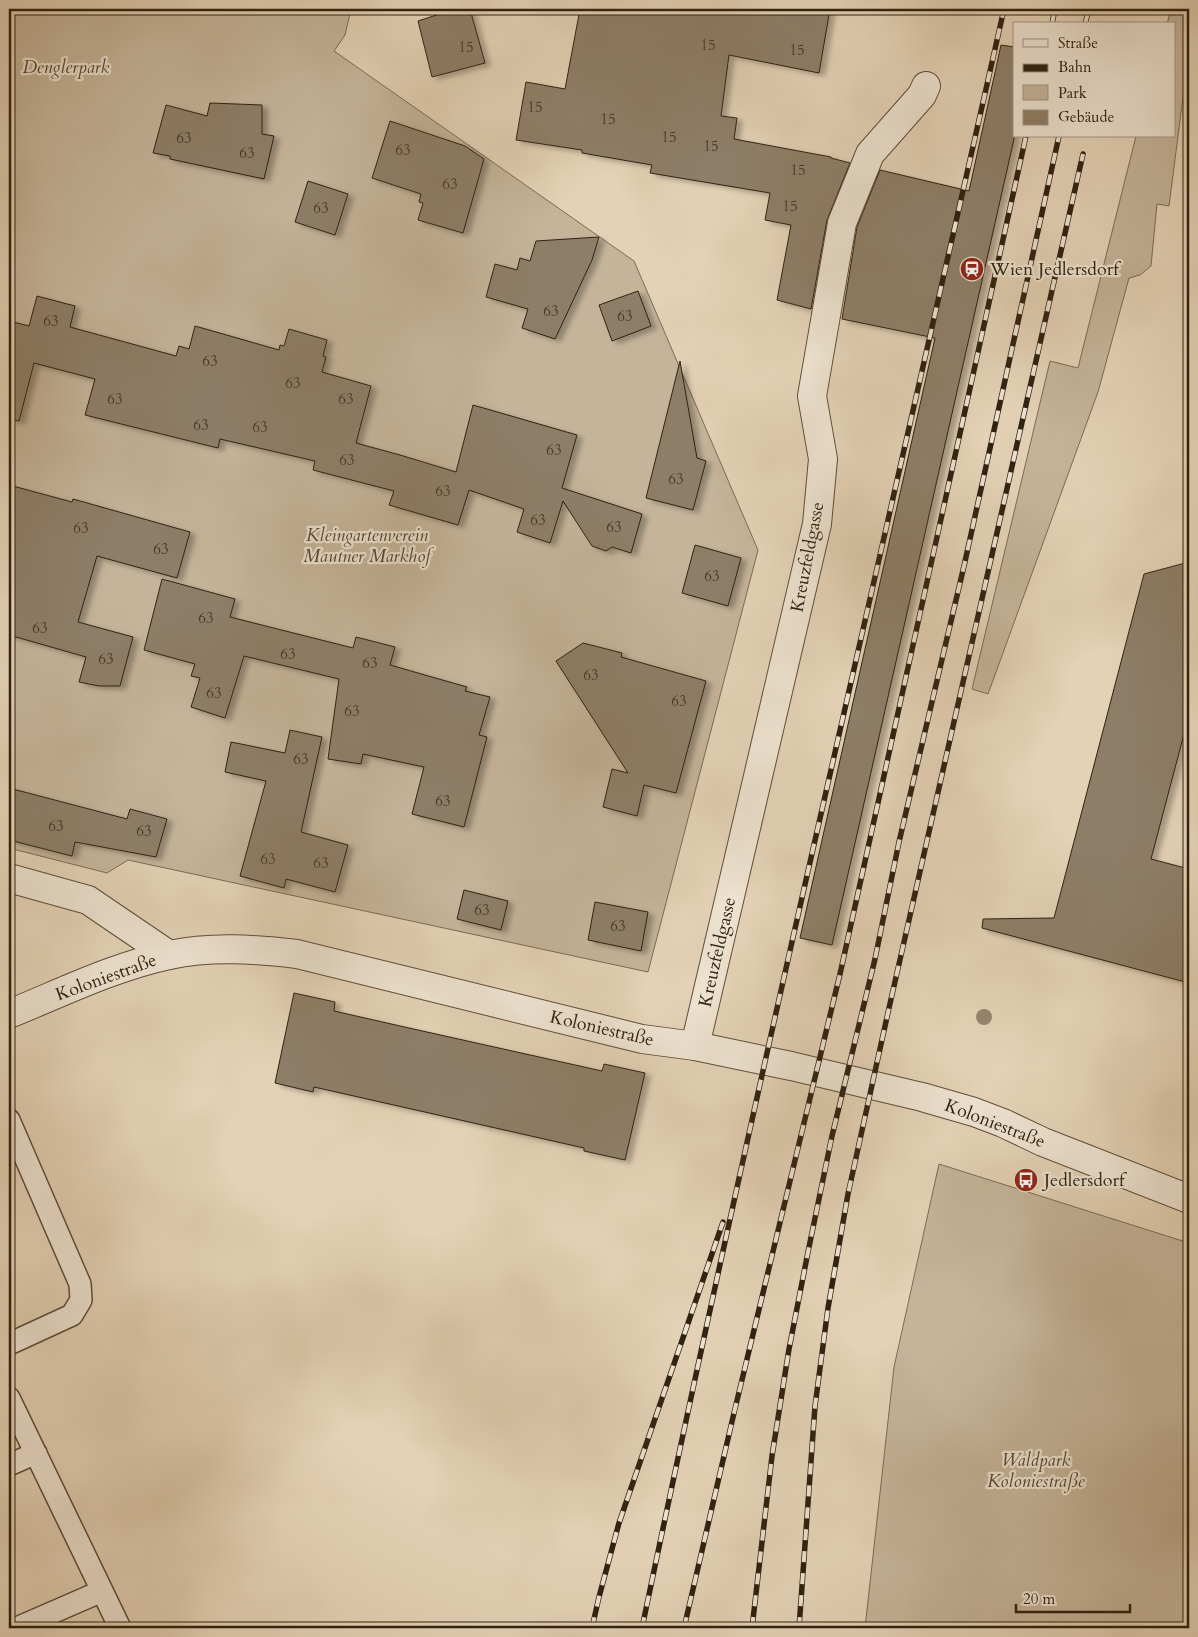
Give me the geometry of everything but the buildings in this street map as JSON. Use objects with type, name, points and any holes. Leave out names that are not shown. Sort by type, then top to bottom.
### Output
[{"type":"street","name":"Kreuzfeldgasse","points":[[695,1046],[817,524],[823,459],[812,396],[842,223],[870,154],[922,95],[926,86]]},
{"type":"street","points":[[9,878],[88,900],[169,955]]},
{"type":"street","name":"Koloniestraße","points":[[9,1014],[105,974],[169,955],[212,949],[256,950],[297,954],[642,1039],[695,1046],[792,1066],[922,1097],[974,1112],[1003,1123],[1042,1142],[1189,1199]]},
{"type":"lane","points":[[9,1120],[80,1284],[81,1300],[72,1315],[9,1344]]},
{"type":"lane","points":[[9,1398],[120,1628]]},
{"type":"lane","points":[[9,1465],[36,1454]]},
{"type":"lane","points":[[17,1628],[102,1591]]},
{"type":"green space","name":"Kleingartenverein Mautner Markhof","points":[[9,9],[351,9],[345,35],[334,51],[634,261],[758,550],[648,972],[128,860],[107,873],[9,848]]},
{"type":"green space","points":[[1171,9],[1189,9],[1189,51],[1169,206],[1157,204],[1151,266],[1140,275],[1129,278],[1098,392],[988,694],[972,689],[1050,361],[1078,368],[1136,138],[1176,138],[1176,22],[1168,22]]},
{"type":"green space","name":"Waldpark Koloniestraße","points":[[939,1164],[1189,1243],[1189,1628],[865,1628],[894,1367]]},
{"type":"railway","points":[[642,1628],[774,1020],[1004,9]]},
{"type":"railway","points":[[1052,22],[1055,9]]},
{"type":"railway","points":[[1086,22],[1089,9]]},
{"type":"railway","points":[[684,1628],[840,974],[1026,138]]},
{"type":"railway","points":[[752,1628],[772,1456],[789,1349],[808,1252],[832,1136],[875,959],[899,842],[964,566],[1059,138]]},
{"type":"railway","points":[[799,1628],[815,1406],[828,1308],[848,1194],[1083,154]]},
{"type":"railway","points":[[592,1628],[619,1523],[723,1222]]},
{"type":"place","name":"Wien Jedlersdorf","points":[[972,269]]},
{"type":"place","name":"Jedlersdorf","points":[[1026,1180]]},
{"type":"park label","name":"Denglerpark","points":[[66,67]]}]
